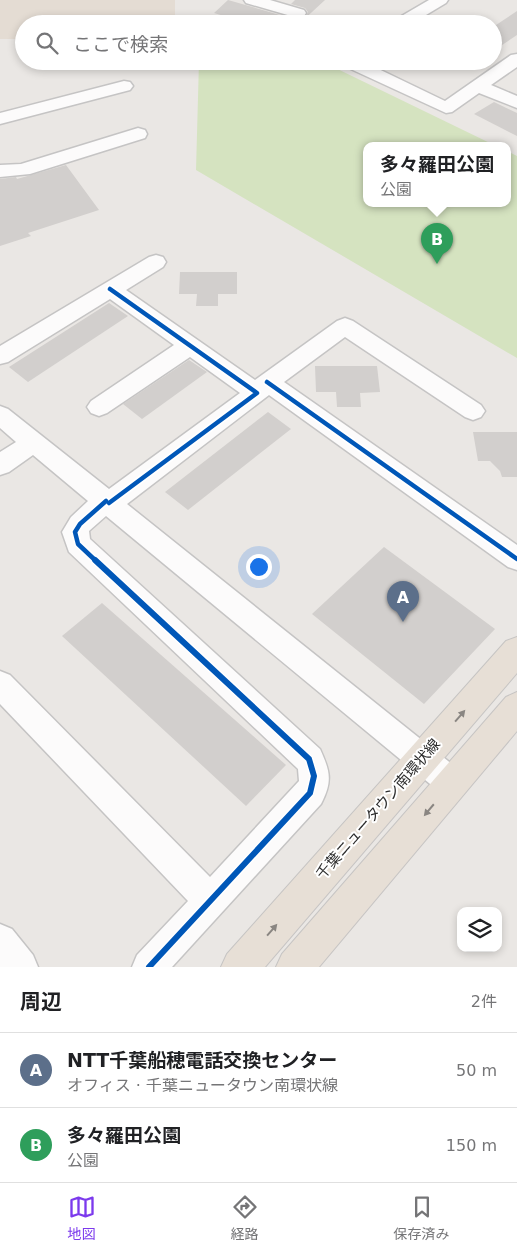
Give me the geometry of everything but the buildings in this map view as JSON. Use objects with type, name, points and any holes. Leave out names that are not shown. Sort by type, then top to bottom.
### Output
[{"type":"main road","name":"千葉ニュータウン南環状線","points":[[240,967],[517,651]]},
{"type":"main road","points":[[295,967],[517,707]]},
{"type":"street","points":[[252,0],[298,12]]},
{"type":"street","points":[[414,15],[440,0]]},
{"type":"street","points":[[502,69],[517,59]]},
{"type":"street","points":[[367,70],[446,108],[501,70]]},
{"type":"street","points":[[499,95],[517,84]]},
{"type":"street","points":[[0,119],[124,86]]},
{"type":"street","points":[[478,86],[517,103]]},
{"type":"street","points":[[0,170],[23,170],[138,134]]},
{"type":"street","points":[[0,356],[156,262]]},
{"type":"street","points":[[110,289],[191,345],[262,388],[517,559]]},
{"type":"street","points":[[149,967],[310,793],[314,785],[314,768],[309,759],[78,544],[75,532],[80,524],[107,502],[345,326],[473,411]]},
{"type":"street","points":[[99,407],[191,345]]},
{"type":"street","points":[[0,414],[452,783]]},
{"type":"street","points":[[0,465],[34,442]]},
{"type":"street","points":[[0,684],[210,901]]},
{"type":"street","points":[[0,941],[21,967]]},
{"type":"shaded area","points":[[0,0],[175,0],[175,15],[15,15],[15,39],[0,39]]},
{"type":"green space","points":[[199,70],[340,70],[488,142],[363,142],[363,207],[511,207],[511,153],[517,156],[517,358],[196,170]]},
{"type":"cycle path","points":[[109,503],[257,393],[110,289]]},
{"type":"cycle path","points":[[267,382],[517,559]]},
{"type":"cycle path","points":[[106,501],[80,524],[75,532],[78,544],[309,759],[314,776],[314,785],[310,793],[149,967]]},
{"type":"place","name":"多々羅田公園","points":[[437,264]]},
{"type":"place","name":"NTT千葉船穂電話交換センター","points":[[403,622]]}]
